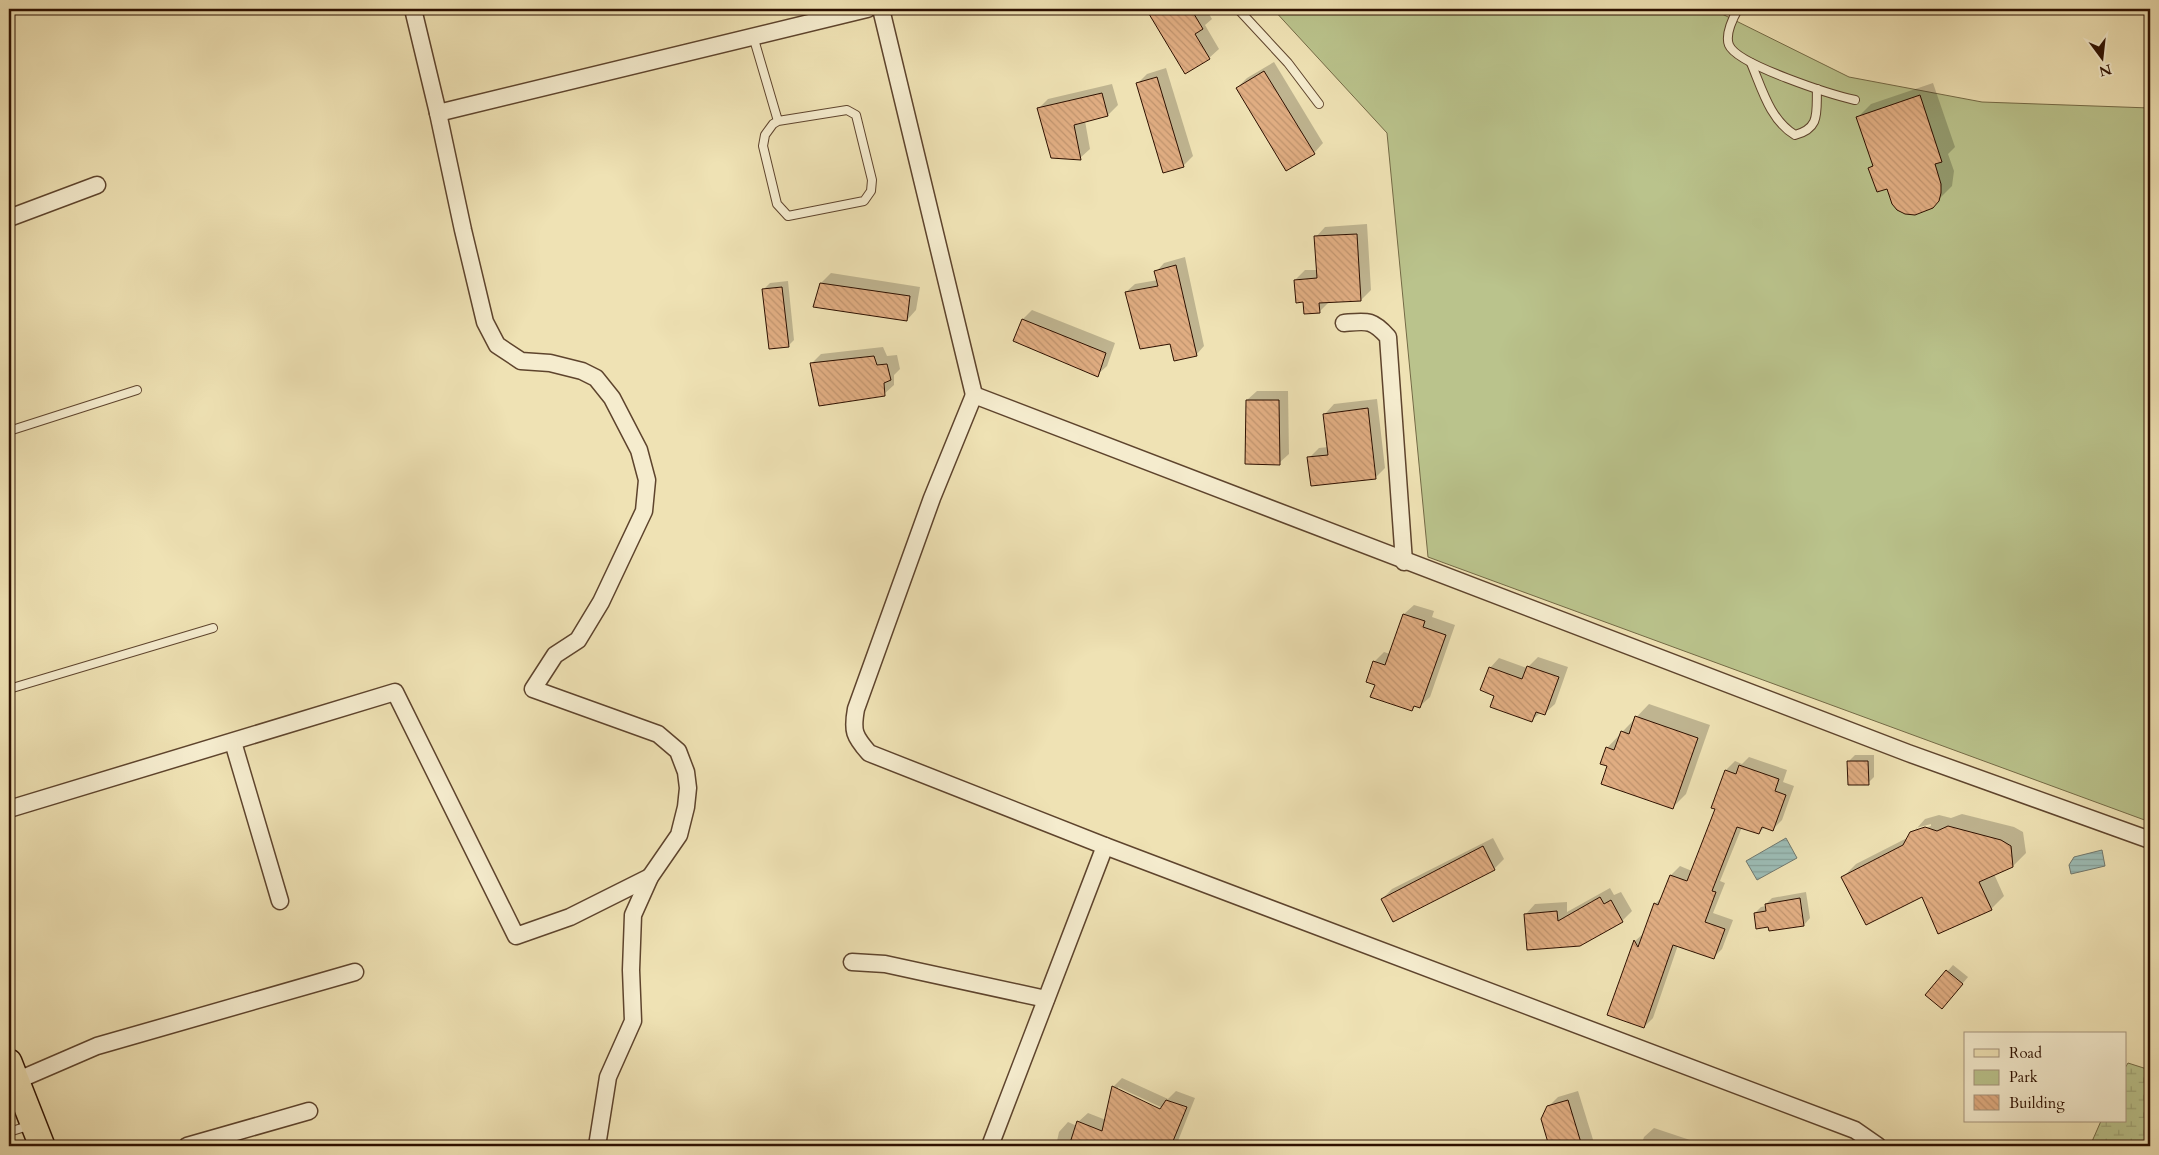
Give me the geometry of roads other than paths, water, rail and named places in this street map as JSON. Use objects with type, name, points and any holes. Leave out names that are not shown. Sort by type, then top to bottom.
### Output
[{"type":"main road","points":[[11,1075],[37,1135]]},
{"type":"street","points":[[413,9],[463,230],[486,322],[497,346],[520,361],[550,362],[582,371],[596,378],[612,398],[639,450],[647,480],[644,510],[601,602],[578,640],[555,655],[533,689],[658,734],[678,751],[686,772],[688,788],[686,807],[679,835],[650,877],[633,915],[631,970],[633,1022],[608,1077],[597,1146]]},
{"type":"street","points":[[438,113],[866,9]]},
{"type":"street","points":[[881,9],[974,395],[932,498],[856,708],[853,727],[858,741],[869,753],[1105,846],[1855,1130],[1878,1146]]},
{"type":"street","points":[[9,218],[97,185]]},
{"type":"street","points":[[1344,323],[1369,321],[1378,325],[1388,337],[1404,562]]},
{"type":"street","points":[[974,395],[1404,562],[1908,753],[2150,840]]},
{"type":"street","points":[[9,809],[395,692],[516,936],[570,917],[650,877]]},
{"type":"street","points":[[233,742],[280,901]]},
{"type":"street","points":[[990,1146],[1105,846]]},
{"type":"street","points":[[852,962],[885,964],[1046,999]]},
{"type":"street","points":[[11,1075],[97,1046],[355,972]]},
{"type":"street","points":[[187,1146],[309,1111]]},
{"type":"lane","points":[[1238,9],[1288,63],[1319,104]]},
{"type":"lane","points":[[1738,9],[1730,25],[1728,44],[1733,51],[1751,63],[1817,89],[1856,100]]},
{"type":"lane","points":[[753,36],[778,120]]},
{"type":"lane","points":[[1751,63],[1776,120],[1785,130],[1794,135],[1803,133],[1812,127],[1815,120],[1817,89]]},
{"type":"lane","points":[[847,110],[856,115],[872,180],[871,191],[864,201],[788,216],[777,204],[763,146],[765,135],[778,120],[847,110]]},
{"type":"lane","points":[[9,431],[137,390]]},
{"type":"lane","points":[[9,689],[213,628]]},
{"type":"lane","points":[[9,1132],[37,1135]]},
{"type":"water","points":[[1786,838],[1797,858],[1757,880],[1746,861]]},
{"type":"water","points":[[2102,850],[2105,866],[2071,874],[2069,865],[2074,857]]}]
